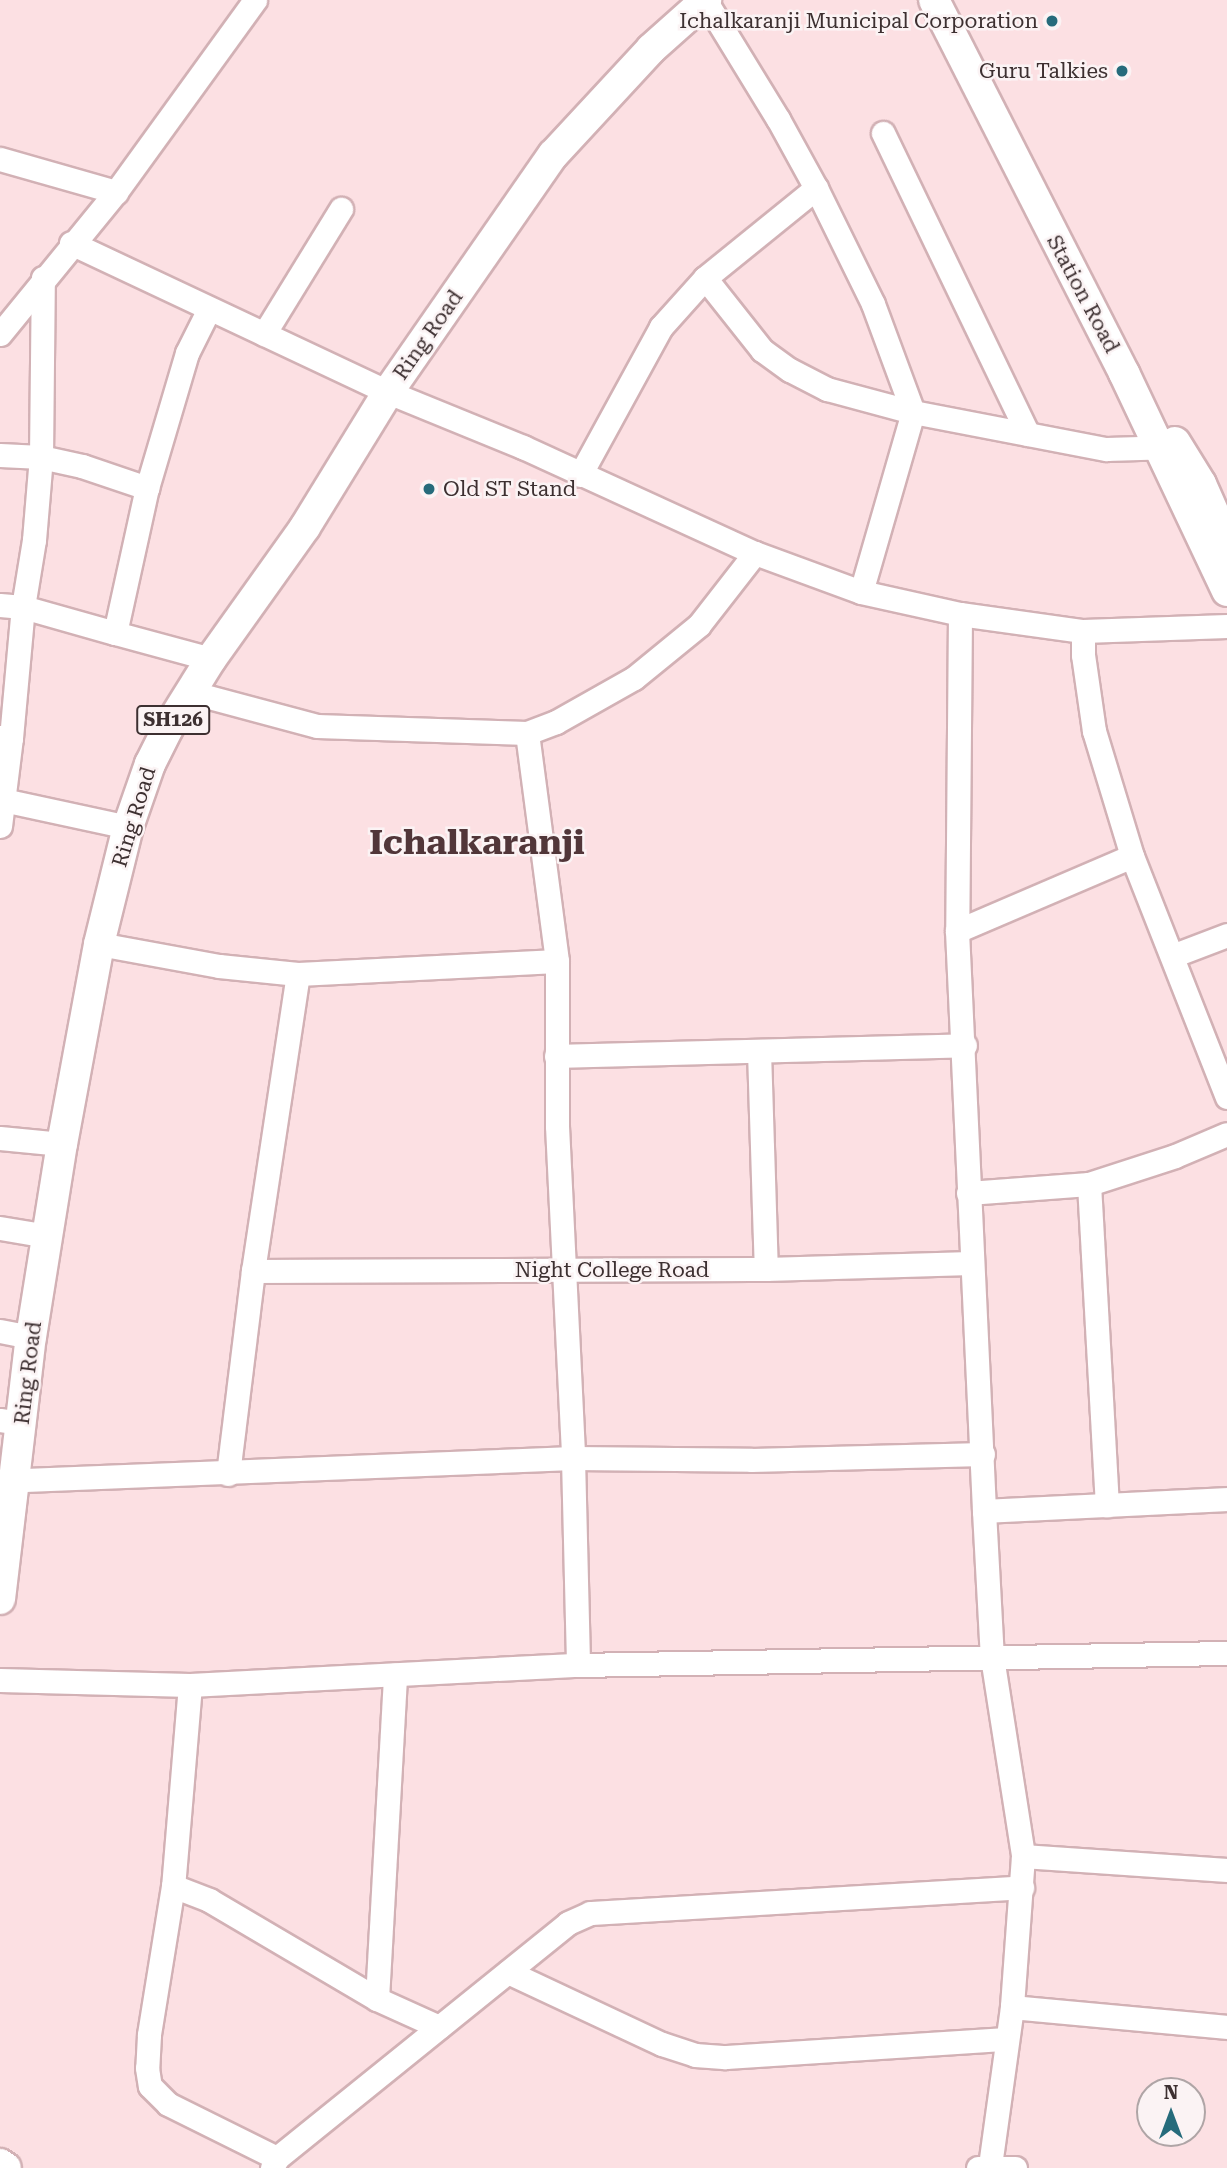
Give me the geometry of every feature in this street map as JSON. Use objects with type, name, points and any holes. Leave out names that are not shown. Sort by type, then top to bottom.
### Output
[{"type":"main road","name":"Ring Road","points":[[0,1599],[11,1422],[31,1337],[62,1144],[99,944],[128,827],[150,764],[211,659],[305,527],[388,392],[553,155],[651,49],[705,0]]},
{"type":"main road","name":"Station Road","points":[[934,0],[1168,447],[1201,484],[1227,543]]},
{"type":"main road","name":"Station Road","points":[[956,0],[1168,447],[1227,591]]},
{"type":"main road","points":[[0,2164],[6,2168]]},
{"type":"street","points":[[0,334],[71,243],[116,192],[255,0]]},
{"type":"street","points":[[705,0],[778,119],[816,188],[873,304],[913,412],[861,592]]},
{"type":"street","points":[[883,133],[1028,434]]},
{"type":"street","points":[[0,159],[116,192]]},
{"type":"street","points":[[580,475],[661,327],[705,278],[816,188]]},
{"type":"street","points":[[264,334],[341,209]]},
{"type":"street","points":[[71,243],[388,392],[523,447],[755,553],[861,592],[960,614],[1083,631],[1227,626]]},
{"type":"street","points":[[0,826],[11,606],[34,540],[41,457],[43,278]]},
{"type":"street","points":[[705,278],[762,350],[790,370],[827,389],[913,412],[1106,449],[1168,447]]},
{"type":"street","points":[[115,633],[147,488],[187,353],[209,309]]},
{"type":"street","points":[[0,455],[41,457],[82,466],[147,488]]},
{"type":"street","points":[[190,692],[317,726],[527,733],[556,722],[634,678],[699,625],[755,553]]},
{"type":"street","points":[[11,606],[211,659]]},
{"type":"street","points":[[960,614],[957,931],[965,1045],[971,1263],[992,1657],[1023,1856],[1012,2007],[984,2167],[1015,2168]]},
{"type":"street","points":[[1083,631],[1083,655],[1094,731],[1132,856],[1227,1097]]},
{"type":"street","points":[[527,733],[557,961],[556,1056],[573,1458],[578,1665]]},
{"type":"street","points":[[3,800],[128,827]]},
{"type":"street","points":[[957,931],[1132,856]]},
{"type":"street","points":[[1172,956],[1227,935]]},
{"type":"street","points":[[99,944],[219,966],[298,974],[557,961]]},
{"type":"street","points":[[228,1474],[253,1271],[298,974]]},
{"type":"street","points":[[556,1056],[965,1045]]},
{"type":"street","points":[[759,1051],[766,1269]]},
{"type":"street","points":[[968,1193],[1089,1184],[1175,1156],[1227,1134]]},
{"type":"street","points":[[0,1138],[62,1144]]},
{"type":"street","points":[[1089,1184],[1107,1505]]},
{"type":"street","points":[[0,1227],[48,1236]]},
{"type":"street","name":"Night College Road","points":[[253,1271],[766,1269],[971,1263]]},
{"type":"street","points":[[0,1331],[31,1337]]},
{"type":"street","points":[[7,1481],[573,1458],[751,1460],[983,1454]]},
{"type":"street","points":[[984,1511],[1227,1499]]},
{"type":"street","points":[[0,1680],[190,1685],[578,1665],[1227,1653]]},
{"type":"street","points":[[377,1999],[395,1674]]},
{"type":"street","points":[[190,1685],[173,1886],[149,2035],[147,2068],[150,2086],[168,2104],[274,2163],[568,1923],[590,1913],[1022,1887]]},
{"type":"street","points":[[1023,1856],[1227,1870]]},
{"type":"street","points":[[173,1886],[209,1900],[377,1999],[439,2027]]},
{"type":"street","points":[[508,1972],[663,2044],[695,2055],[726,2057],[1006,2039]]},
{"type":"street","points":[[1012,2007],[1227,2027]]},
{"type":"place","name":"Ichalkaranji Municipal Corporation","points":[[1052,21]]},
{"type":"place","name":"Guru Talkies","points":[[1122,71]]},
{"type":"place","name":"Old ST Stand","points":[[429,489]]},
{"type":"district","name":"Ichalkaranji","points":[[477,843]]}]
